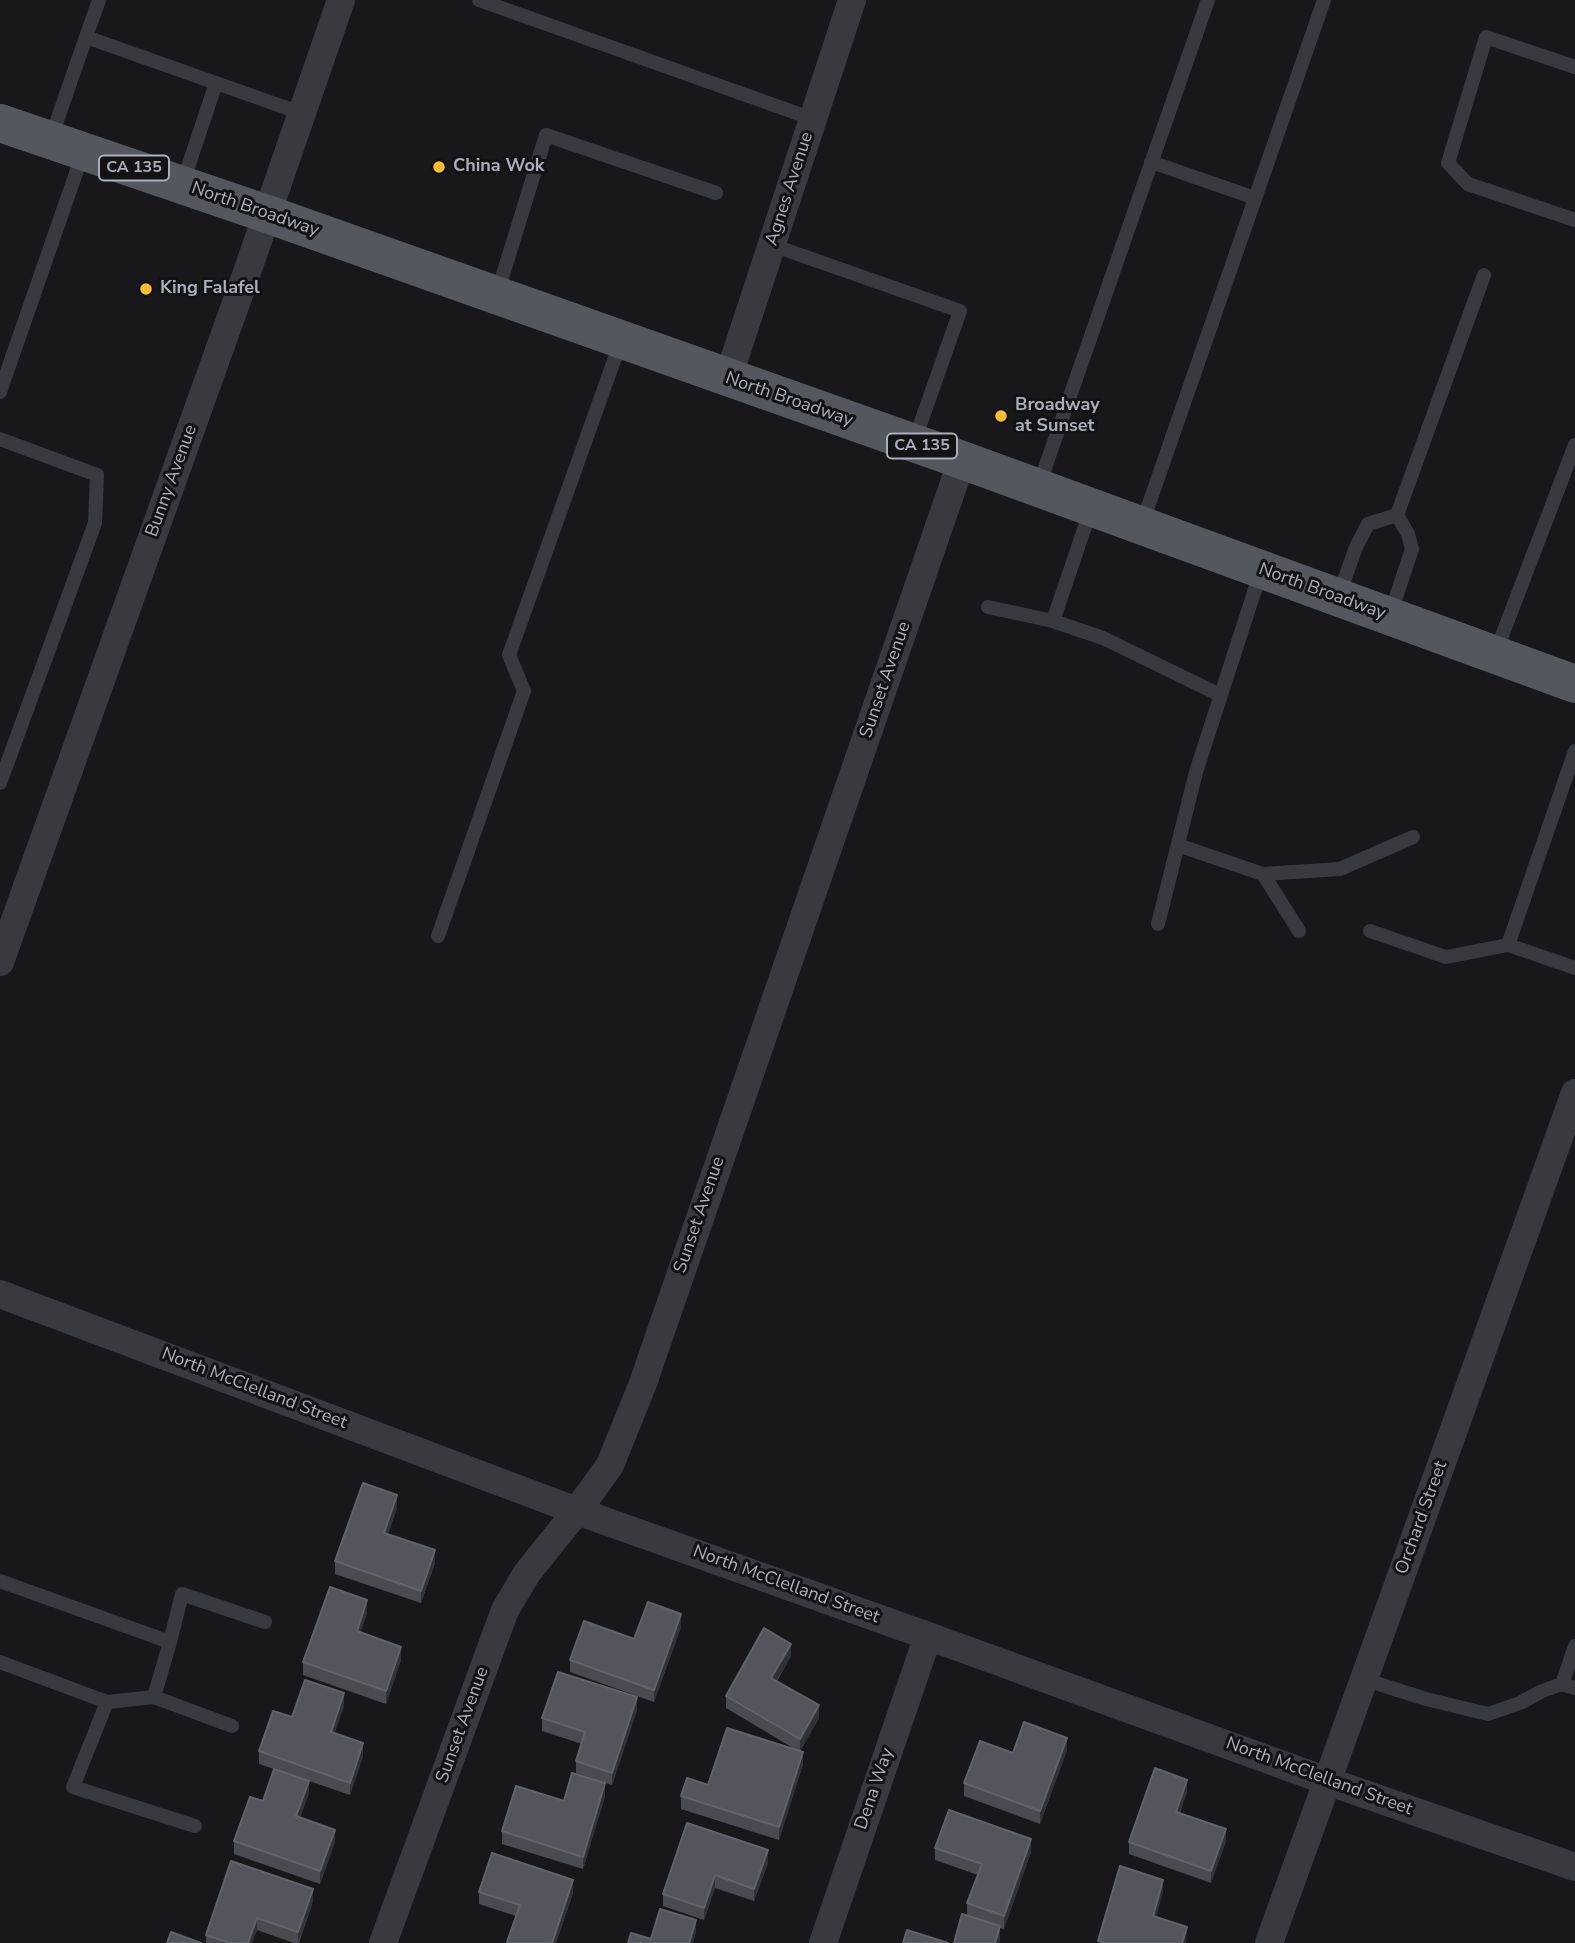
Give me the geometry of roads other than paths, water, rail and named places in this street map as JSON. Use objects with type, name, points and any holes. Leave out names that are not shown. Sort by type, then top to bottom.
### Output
[{"type":"main road","name":"North Broadway","points":[[0,123],[267,214],[962,460],[1575,684]]},
{"type":"street","name":"Bunny Avenue","points":[[0,962],[341,0]]},
{"type":"street","name":"Agnes Avenue","points":[[728,378],[852,0]]},
{"type":"street","name":"Sunset Avenue","points":[[383,1943],[505,1610],[527,1573],[610,1465],[642,1386],[962,460]]},
{"type":"street","name":"Orchard Street","points":[[1269,1943],[1575,1093]]},
{"type":"street","name":"North McClelland Street","points":[[0,1294],[577,1511],[1326,1781],[1575,1867]]},
{"type":"street","name":"Dena Way","points":[[823,1943],[928,1636]]},
{"type":"lane","points":[[0,392],[67,146],[86,37],[99,0]]},
{"type":"lane","points":[[479,0],[813,119]]},
{"type":"lane","points":[[1038,488],[1208,0]]},
{"type":"lane","points":[[1141,526],[1324,0]]},
{"type":"lane","points":[[86,37],[302,113]]},
{"type":"lane","points":[[1575,67],[1486,37],[1448,163],[1468,184],[1575,219]]},
{"type":"lane","points":[[182,185],[216,83]]},
{"type":"lane","points":[[497,296],[546,135],[716,193]]},
{"type":"lane","points":[[1151,162],[1255,198]]},
{"type":"lane","points":[[772,244],[960,311],[914,443]]},
{"type":"lane","points":[[1389,617],[1412,549],[1408,534],[1397,515],[1484,275]]},
{"type":"lane","points":[[438,936],[524,691],[509,654],[621,340]]},
{"type":"lane","points":[[0,439],[97,475],[95,523],[0,783]]},
{"type":"lane","points":[[1495,655],[1575,445]]},
{"type":"lane","points":[[1053,621],[1091,507]]},
{"type":"lane","points":[[1338,598],[1356,547],[1368,524],[1397,515]]},
{"type":"lane","points":[[1158,924],[1196,772],[1261,569]]},
{"type":"lane","points":[[988,607],[1053,621],[1103,638],[1220,695]]},
{"type":"lane","points":[[1508,945],[1575,751]]},
{"type":"lane","points":[[1178,845],[1263,874],[1340,869],[1413,837]]},
{"type":"lane","points":[[1263,874],[1299,931]]},
{"type":"lane","points":[[1370,931],[1446,957],[1508,945],[1575,968]]},
{"type":"lane","points":[[0,1581],[170,1642]]},
{"type":"lane","points":[[154,1697],[182,1594],[265,1622]]},
{"type":"lane","points":[[1363,1679],[1426,1699],[1488,1714],[1520,1703],[1542,1691],[1568,1686],[1575,1646]]},
{"type":"lane","points":[[0,1662],[107,1702],[154,1697],[232,1726]]},
{"type":"lane","points":[[107,1702],[73,1787],[195,1826]]},
{"type":"place","name":"China Wok","points":[[439,167]]},
{"type":"place","name":"King Falafel","points":[[146,289]]},
{"type":"place","name":"Broadway at Sunset","points":[[1001,416]]}]
